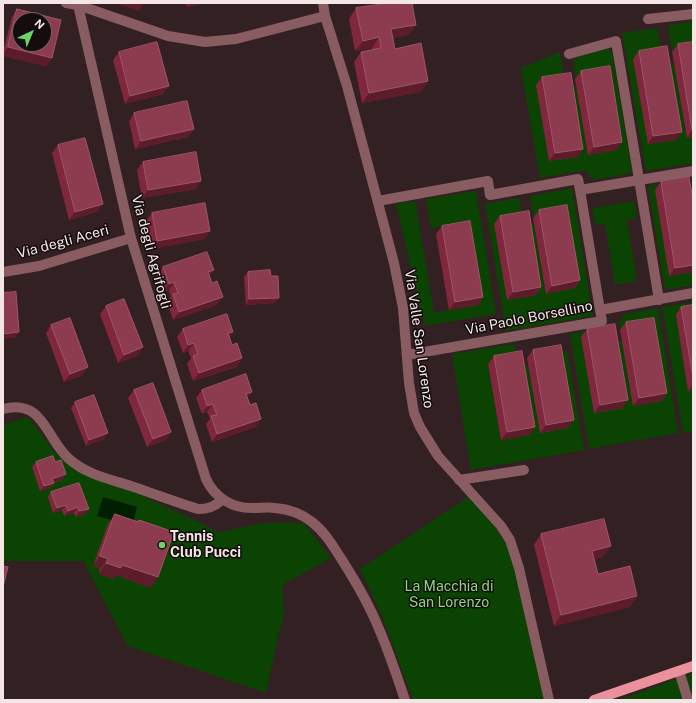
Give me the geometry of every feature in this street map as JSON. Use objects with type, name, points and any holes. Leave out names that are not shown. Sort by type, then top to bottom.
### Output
[{"type":"main road","points":[[594,700],[693,666]]},
{"type":"street","points":[[66,3],[78,4],[168,36],[205,42],[236,39],[325,16]]},
{"type":"street","name":"Via Valle San Lorenzo","points":[[323,3],[325,16],[346,80],[394,263],[401,298],[411,398],[416,418],[433,449],[501,526],[510,540],[514,551],[549,700]]},
{"type":"street","name":"Via degli Agrifogli","points":[[78,4],[131,238],[206,479],[212,490],[222,500]]},
{"type":"street","points":[[648,20],[693,14]]},
{"type":"street","points":[[569,54],[616,41],[659,300]]},
{"type":"street","points":[[580,190],[693,171]]},
{"type":"street","points":[[378,200],[488,181],[490,195],[578,179],[600,310]]},
{"type":"street","name":"Via degli Aceri","points":[[3,272],[39,266],[131,238]]},
{"type":"street","name":"Via Paolo Borsellino","points":[[407,355],[602,321],[600,310],[693,294]]},
{"type":"street","points":[[3,409],[10,407],[21,408],[32,412],[42,419],[67,457],[81,468],[98,475],[198,509],[215,506],[222,500],[233,505],[247,508],[270,507],[287,510],[306,518],[322,531],[331,542],[364,596],[380,630],[405,700]]},
{"type":"street","points":[[459,480],[524,470]]},
{"type":"street","points":[[679,671],[688,700]]},
{"type":"green space","points":[[693,21],[693,49],[672,52],[668,25]]},
{"type":"green space","points":[[657,28],[662,54],[648,144],[676,139],[664,65],[674,64],[687,138],[693,137],[693,163],[646,171],[622,33]]},
{"type":"green space","points":[[607,49],[612,52],[632,173],[595,180],[590,177],[587,170],[540,178],[521,68],[560,52],[566,88],[577,86],[588,155],[616,150],[604,74],[575,79],[575,58]]},
{"type":"green space","points":[[682,180],[669,276],[693,272],[693,285],[665,290],[648,186]]},
{"type":"green space","points":[[572,188],[593,316],[506,331],[485,204],[519,198],[524,225],[534,224],[546,293],[530,196]]},
{"type":"green space","points":[[476,191],[496,314],[425,326],[396,204],[415,201],[434,313],[449,310],[463,223],[431,228],[426,199]]},
{"type":"green space","points":[[634,201],[637,218],[627,220],[637,281],[615,285],[605,224],[595,225],[592,208]]},
{"type":"green space","points":[[693,302],[693,312],[676,315],[688,390],[693,390],[693,431],[683,433],[662,307]]},
{"type":"green space","points":[[658,308],[678,433],[589,449],[570,334],[609,327],[612,343],[622,341],[648,326],[620,330],[619,322],[625,314]]},
{"type":"green space","points":[[514,344],[517,359],[488,364],[501,440],[518,368],[525,367],[555,354],[567,351],[584,450],[471,470],[452,354]]},
{"type":"green space","name":"Tennis Club Pucci","points":[[28,417],[58,456],[219,532],[264,523],[304,523],[331,558],[282,585],[284,615],[266,693],[128,646],[83,561],[3,561],[3,425]]},
{"type":"green space","name":"La Macchia di San Lorenzo","points":[[468,497],[494,526],[506,544],[513,564],[544,700],[413,700],[382,616],[360,569]]},
{"type":"green space","points":[[693,673],[693,700],[619,700]]},
{"type":"shaded area","points":[[103,497],[137,507],[132,526],[97,516]]},
{"type":"building","points":[[389,3],[412,3],[416,25],[391,29],[395,49],[421,43],[428,81],[369,93],[361,52],[381,48],[379,37],[363,41],[356,8]]},
{"type":"building","points":[[17,9],[29,12],[16,12]]},
{"type":"building","points":[[52,18],[61,20],[52,58],[28,52],[52,52]]},
{"type":"building","points":[[12,30],[12,48],[8,47]]},
{"type":"building","points":[[157,42],[169,86],[130,96],[119,52]]},
{"type":"building","points":[[693,42],[693,130],[692,130],[678,44]]},
{"type":"building","points":[[667,46],[682,132],[653,136],[639,51]]},
{"type":"building","points":[[610,66],[622,142],[594,147],[581,71]]},
{"type":"building","points":[[571,73],[583,149],[555,153],[542,77]]},
{"type":"building","points":[[187,101],[194,129],[141,141],[134,113]]},
{"type":"building","points":[[85,138],[103,204],[75,212],[58,145]]},
{"type":"building","points":[[196,152],[201,181],[148,190],[143,162]]},
{"type":"building","points":[[689,177],[693,201],[693,265],[675,268],[661,182]]},
{"type":"building","points":[[205,203],[210,231],[157,241],[152,213]]},
{"type":"building","points":[[567,205],[580,280],[552,286],[539,210]]},
{"type":"building","points":[[529,211],[541,287],[513,292],[500,216]]},
{"type":"building","points":[[470,221],[483,297],[455,302],[442,226]]},
{"type":"building","points":[[207,252],[214,270],[208,272],[212,283],[217,281],[223,297],[179,312],[173,294],[178,293],[174,282],[169,284],[163,267]]},
{"type":"building","points":[[270,270],[271,276],[278,276],[279,298],[249,299],[248,272]]},
{"type":"building","points":[[16,292],[19,332],[3,334],[3,293]]},
{"type":"building","points":[[124,299],[143,347],[124,355],[106,306]]},
{"type":"building","points":[[693,305],[693,377],[681,307]]},
{"type":"building","points":[[227,314],[233,332],[228,333],[232,345],[237,343],[242,358],[199,373],[193,356],[198,354],[194,343],[188,345],[183,329]]},
{"type":"building","points":[[70,318],[88,367],[70,374],[51,325]]},
{"type":"building","points":[[654,318],[667,393],[639,398],[626,322]]},
{"type":"building","points":[[615,324],[628,400],[600,405],[587,329]]},
{"type":"building","points":[[561,345],[574,420],[546,425],[533,350]]},
{"type":"building","points":[[522,351],[535,427],[507,432],[494,356]]},
{"type":"building","points":[[246,374],[252,392],[246,394],[250,405],[256,403],[261,419],[217,434],[211,416],[217,415],[213,404],[207,406],[202,390]]},
{"type":"building","points":[[153,383],[171,432],[153,439],[134,390]]},
{"type":"building","points":[[94,395],[108,433],[89,440],[75,402]]},
{"type":"building","points":[[53,456],[55,462],[61,460],[66,474],[52,479],[54,483],[44,486],[36,462]]},
{"type":"building","points":[[79,483],[89,509],[79,511],[78,507],[68,511],[66,505],[57,508],[51,492]]},
{"type":"building","points":[[115,514],[138,522],[139,520],[174,532],[158,577],[122,565],[121,568],[106,563],[108,559],[100,556]]},
{"type":"building","points":[[604,519],[611,546],[592,551],[598,574],[630,566],[637,596],[561,615],[541,534]]},
{"type":"building","points":[[3,566],[8,567],[3,587]]},
{"type":"place","name":"Tennis Club Pucci","points":[[162,545]]}]
